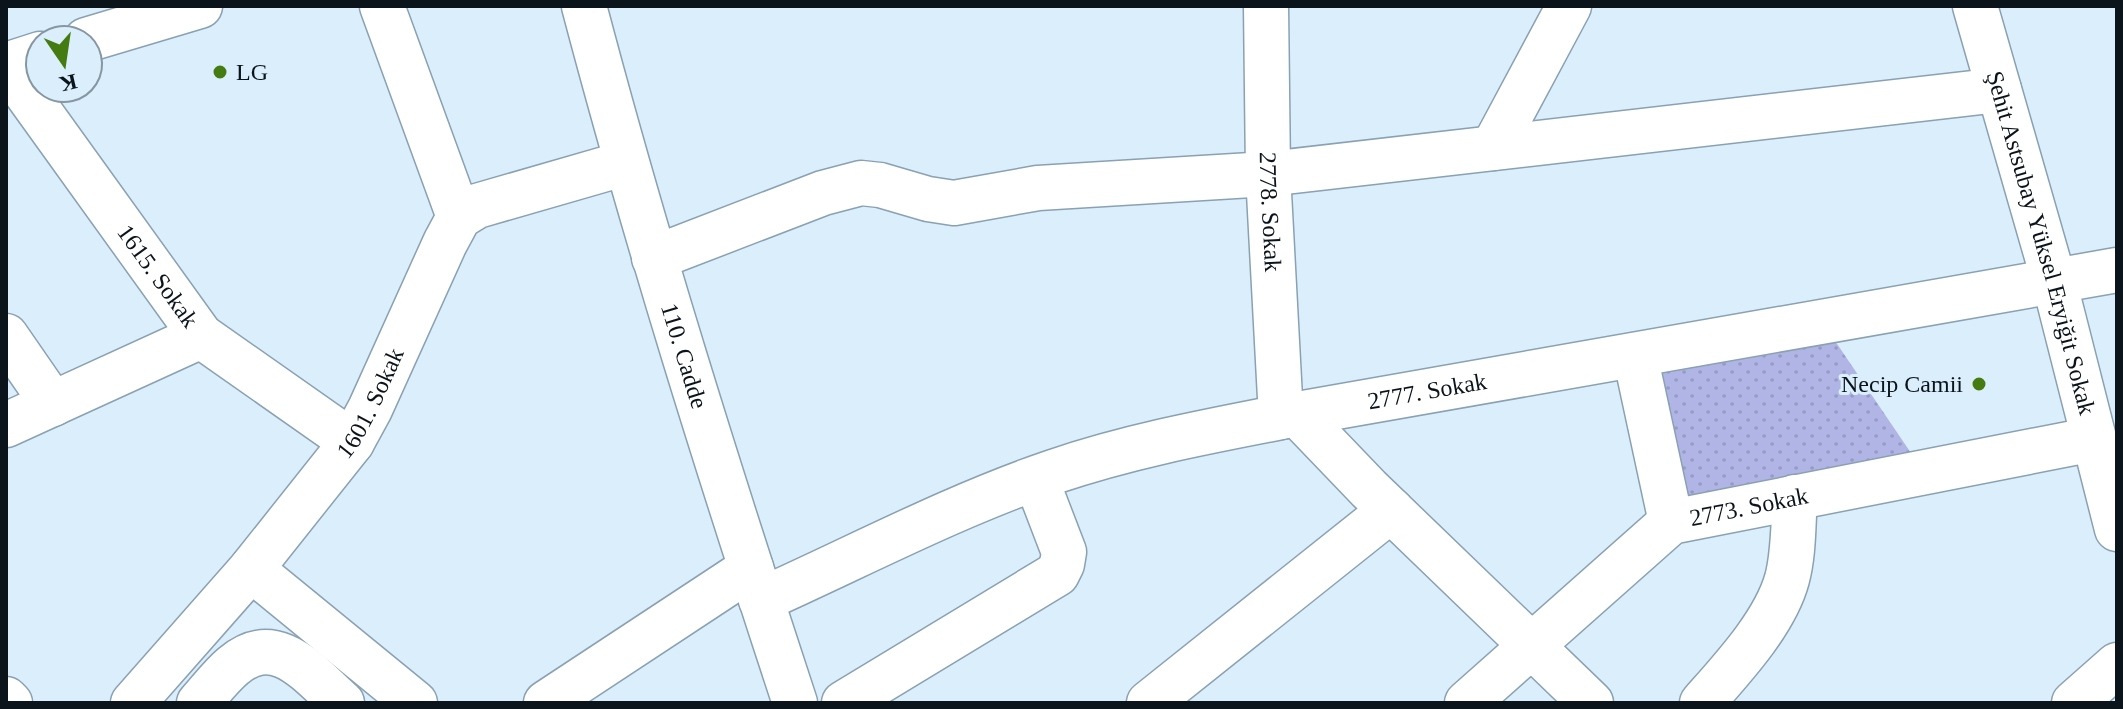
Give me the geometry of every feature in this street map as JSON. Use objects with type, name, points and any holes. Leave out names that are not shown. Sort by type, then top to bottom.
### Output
[{"type":"street","points":[[104,35],[200,6]]},
{"type":"street","points":[[382,6],[459,217],[489,201],[626,163]]},
{"type":"street","name":"110. Cadde","points":[[584,6],[626,163],[697,404],[795,703]]},
{"type":"street","name":"2778. Sokak","points":[[1266,6],[1268,174],[1289,416]]},
{"type":"street","points":[[1493,148],[1569,6]]},
{"type":"street","name":"Şehit Astsubay Yüksel Eryiğit Sokak","points":[[1975,6],[2054,281],[2116,519]]},
{"type":"street","name":"1615. Sokak","points":[[6,65],[201,336],[352,442]]},
{"type":"street","points":[[654,258],[823,193],[861,183],[954,203],[1038,188],[1268,174],[1999,90]]},
{"type":"street","name":"1601. Sokak","points":[[133,703],[251,569],[352,442],[459,217]]},
{"type":"street","name":"2777. Sokak","points":[[546,703],[756,584],[1036,479],[1137,447],[1289,416],[2117,270]]},
{"type":"street","points":[[6,336],[53,404]]},
{"type":"street","points":[[6,425],[201,336]]},
{"type":"street","points":[[1635,355],[1671,522]]},
{"type":"street","points":[[1289,416],[1591,703]]},
{"type":"street","name":"2773. Sokak","points":[[1467,703],[1671,522],[2094,439]]},
{"type":"street","points":[[844,703],[1057,574],[1064,552],[1036,479]]},
{"type":"street","points":[[1702,703],[1729,672],[1779,601],[1789,568],[1795,497]]},
{"type":"street","points":[[1149,703],[1391,510]]},
{"type":"street","points":[[251,569],[415,703]]},
{"type":"street","points":[[199,703],[233,666],[248,657],[276,653],[288,655],[342,703]]},
{"type":"street","points":[[2074,703],[2117,665]]},
{"type":"shaded area","points":[[1831,335],[1913,456],[1682,502],[1654,367]]},
{"type":"place","name":"LG","points":[[220,72]]},
{"type":"place","name":"Necip Camii","points":[[1979,384]]}]
